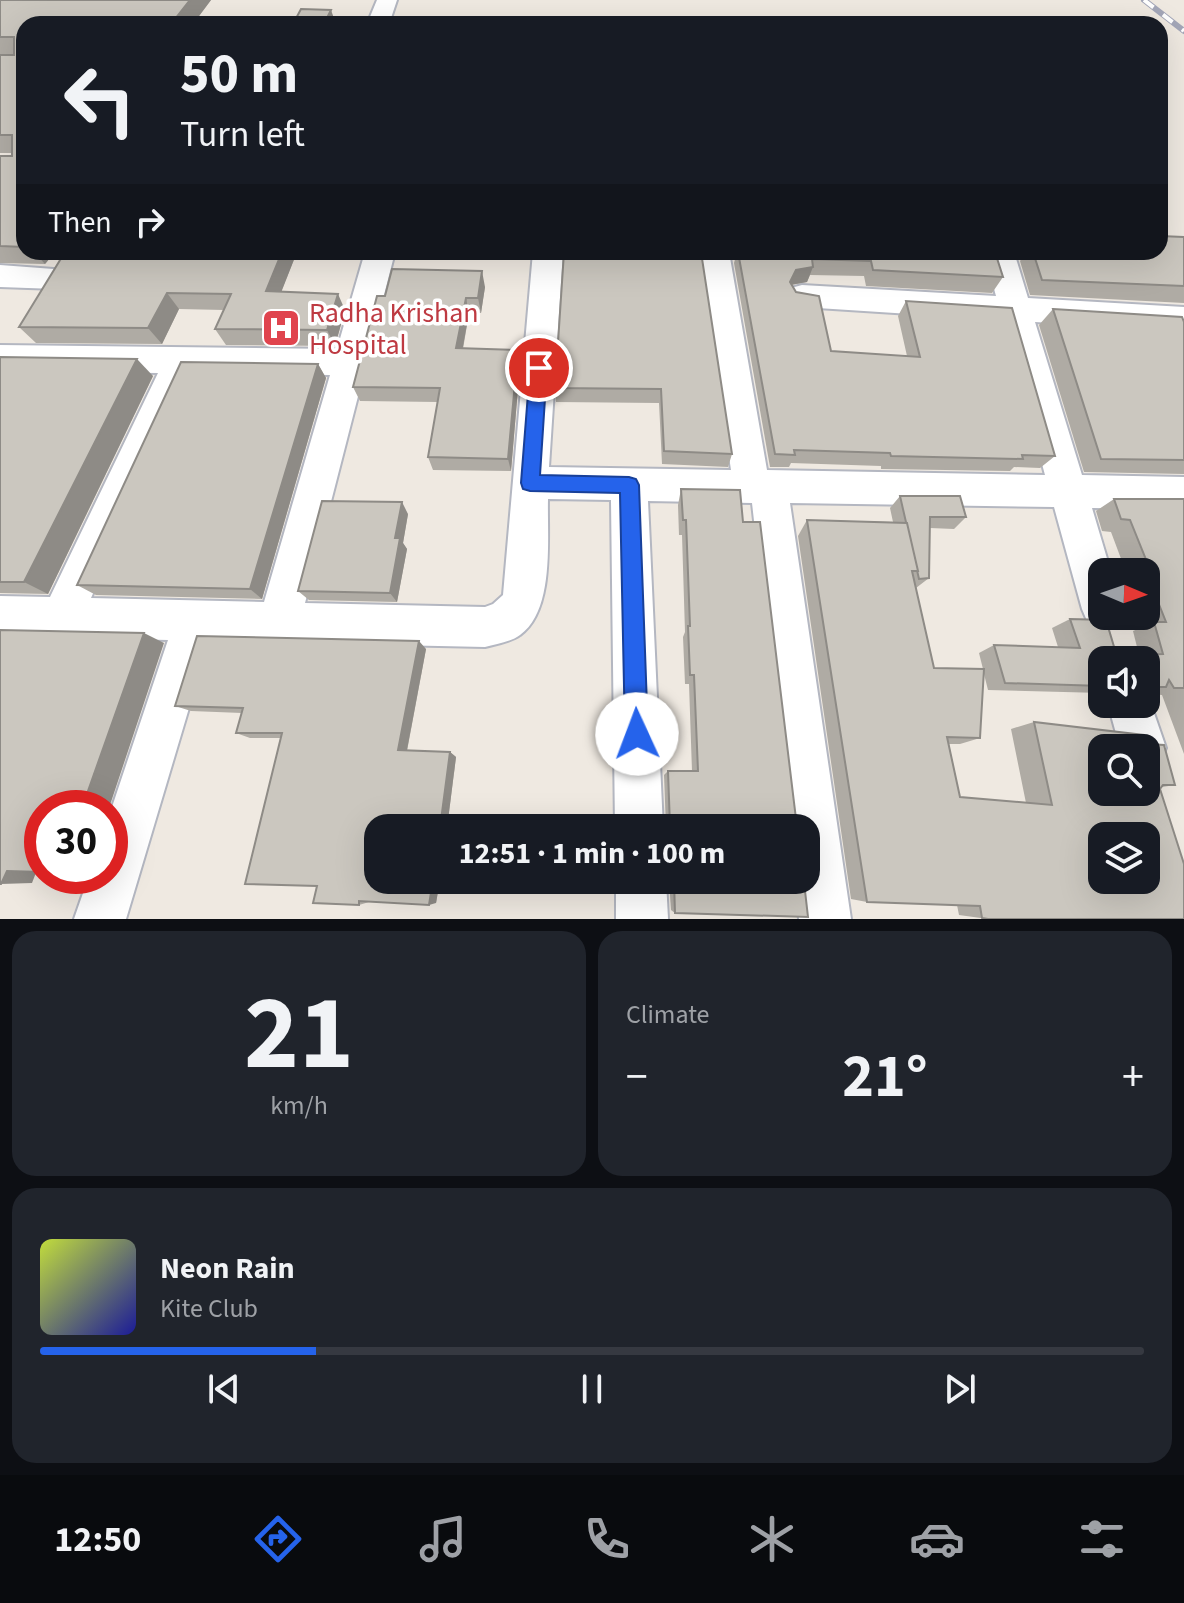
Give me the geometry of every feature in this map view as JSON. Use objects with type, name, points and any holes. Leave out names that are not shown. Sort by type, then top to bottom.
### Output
[{"type":"street","points":[[279,622],[378,260]]},
{"type":"street","points":[[0,616],[485,627],[505,621],[519,607],[526,585],[530,483],[547,260]]},
{"type":"street","points":[[716,260],[761,487],[825,919]]},
{"type":"street","points":[[1001,260],[1088,562]]},
{"type":"street","points":[[0,276],[64,265]]},
{"type":"street","points":[[40,304],[64,265]]},
{"type":"street","points":[[802,296],[1184,319]]},
{"type":"street","points":[[10,349],[180,360],[350,362]]},
{"type":"street","points":[[62,617],[180,360]]},
{"type":"street","points":[[530,483],[1184,493]]},
{"type":"street","points":[[629,485],[639,814]]},
{"type":"street","points":[[100,919],[195,620]]},
{"type":"street","points":[[641,894],[642,919]]},
{"type":"building","points":[[0,0],[190,0],[177,16],[16,16],[16,247],[0,246],[0,156],[12,156],[12,135],[0,135],[0,55],[14,55],[14,37],[0,37]]},
{"type":"building","points":[[301,9],[331,10],[328,16],[297,16]]},
{"type":"building","points":[[1168,236],[1184,237],[1184,286],[1042,280],[1036,260],[1168,260]]},
{"type":"building","points":[[60,260],[279,260],[266,291],[338,294],[327,330],[215,329],[231,294],[167,293],[148,328],[19,327]]},
{"type":"building","points":[[563,260],[702,260],[732,454],[664,451],[661,389],[555,388]]},
{"type":"building","points":[[739,260],[812,260],[813,267],[796,270],[790,282],[796,292],[819,296],[831,351],[920,357],[906,301],[1012,308],[1055,456],[1022,455],[1023,459],[891,456],[890,453],[794,450],[795,455],[775,454]]},
{"type":"building","points":[[842,260],[998,260],[1003,277],[873,270],[871,261]]},
{"type":"building","points":[[392,269],[482,271],[478,298],[466,298],[456,348],[518,350],[508,459],[428,457],[440,388],[353,387],[377,296],[385,296]]},
{"type":"building","points":[[1053,309],[1182,317],[1184,460],[1101,459]]},
{"type":"building","points":[[0,357],[137,359],[24,582],[0,582]]},
{"type":"building","points":[[181,362],[318,364],[250,589],[77,585]]},
{"type":"building","points":[[681,489],[740,490],[743,522],[760,522],[795,814],[670,814],[668,771],[698,771],[694,675],[690,675],[686,520],[683,520]]},
{"type":"building","points":[[900,496],[960,496],[966,517],[930,517],[929,578],[919,579]]},
{"type":"building","points":[[1114,499],[1184,499],[1184,688],[1174,688],[1169,680],[1166,687],[1160,687],[1160,654],[1163,654],[1156,630],[1160,630],[1160,622],[1166,622],[1160,607],[1160,558],[1145,558],[1130,520],[1121,519]]},
{"type":"building","points":[[322,501],[402,502],[395,538],[400,538],[390,593],[298,591]]},
{"type":"building","points":[[807,520],[907,523],[918,571],[912,571],[934,668],[984,669],[980,738],[947,737],[960,797],[1052,805],[1034,722],[1136,734],[1088,734],[1088,806],[1160,806],[1160,789],[1184,864],[1184,919],[988,919],[982,918],[980,906],[867,902]]},
{"type":"building","points":[[1070,619],[1088,620],[1088,630],[1109,630],[1114,646],[1088,646],[1088,686],[1005,683],[994,645],[1080,648]]},
{"type":"building","points":[[0,630],[144,633],[88,790],[24,790],[24,871],[7,871],[0,884]]},
{"type":"building","points":[[197,636],[419,641],[398,750],[450,752],[442,814],[364,814],[364,894],[431,894],[429,905],[359,901],[359,905],[313,903],[317,886],[245,884],[282,733],[236,733],[243,708],[175,706]]},
{"type":"building","points":[[1160,745],[1164,745],[1175,785],[1163,785],[1160,789]]},
{"type":"building","points":[[674,894],[805,894],[808,917],[675,913]]},
{"type":"railway","points":[[1144,0],[1165,16]]},
{"type":"railway","points":[[1168,19],[1184,31]]},
{"type":"place","name":"Radha Krishan Hospital","points":[[281,328]]},
{"type":"route","points":[[539,368],[530,483],[629,485],[637,734]]}]
